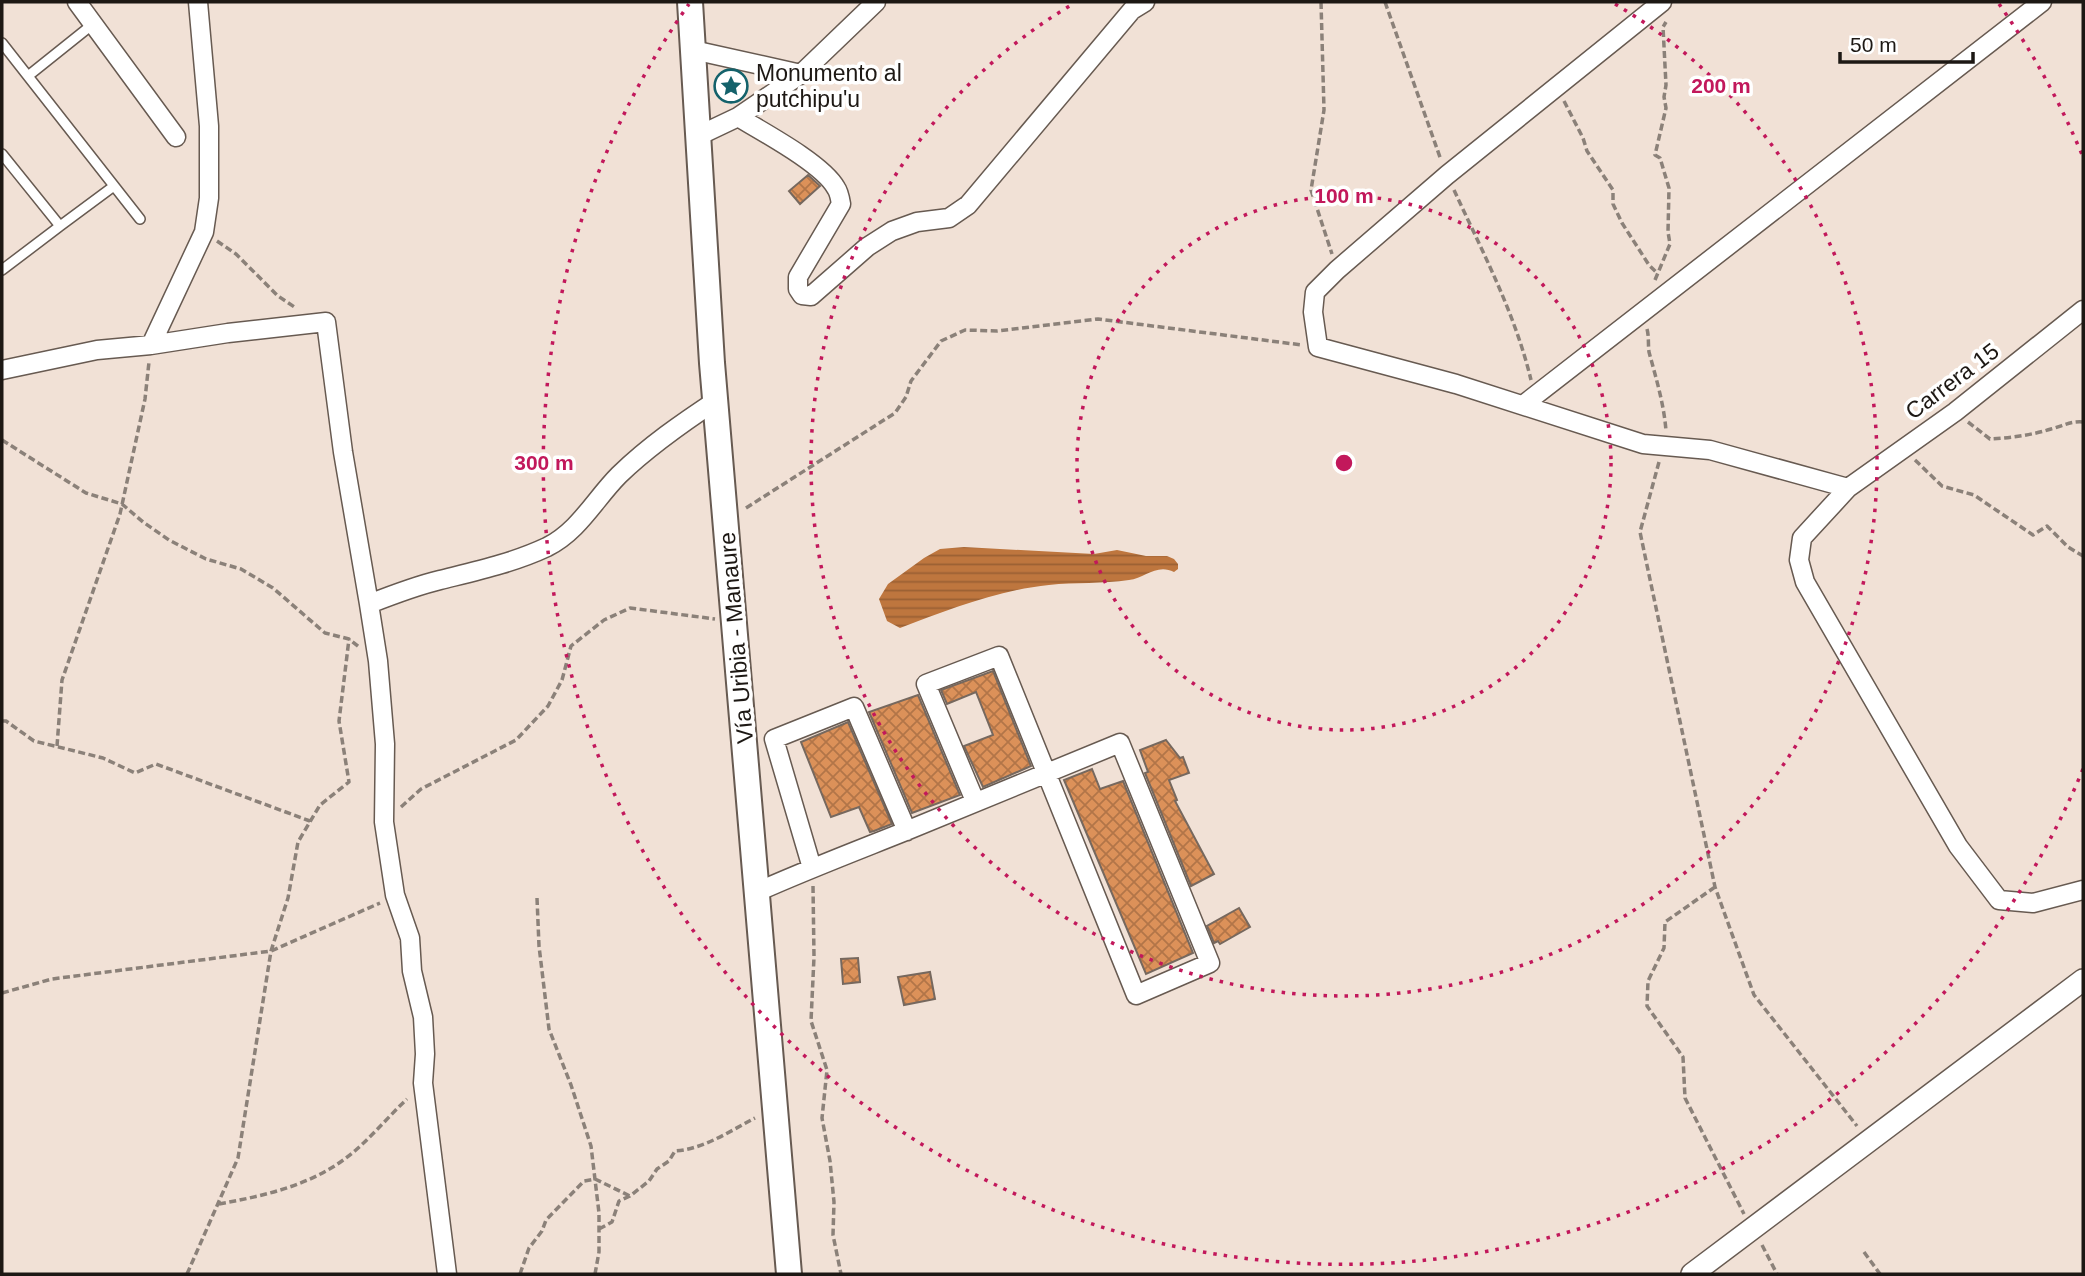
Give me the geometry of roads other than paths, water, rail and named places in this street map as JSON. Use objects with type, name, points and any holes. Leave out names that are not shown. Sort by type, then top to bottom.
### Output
[{"type":"main road","name":"Vía Uribia - Manaure","points":[[690,2],[712,363],[789,1274]]},
{"type":"street","points":[[77,2],[176,137]]},
{"type":"street","points":[[151,345],[204,232],[209,198],[209,126],[198,2]]},
{"type":"street","points":[[698,135],[738,117],[801,74],[876,2]]},
{"type":"street","points":[[738,117],[796,152],[830,179],[837,189],[841,204],[798,277],[798,289],[802,295],[811,296],[867,247],[892,231],[916,222],[949,218],[968,205],[1132,10],[1145,2]]},
{"type":"street","points":[[1529,400],[2042,2]]},
{"type":"street","points":[[1666,10],[1556,87],[1447,175],[1337,270],[1315,292],[1312,312],[1318,347],[1456,384],[1529,400],[1643,444],[1710,450],[1848,488]]},
{"type":"street","points":[[693,50],[801,74]]},
{"type":"street","name":"Carrera 15","points":[[2083,310],[1955,411],[1848,488],[1802,538],[1800,560],[1805,582],[1958,846],[1999,900],[2033,903],[2083,890]]},
{"type":"street","points":[[2,370],[97,350],[326,322],[343,452],[378,661],[385,744],[384,822],[395,895],[410,938],[412,971],[423,1017],[423,1083],[447,1274]]},
{"type":"street","points":[[369,604],[404,590],[482,571],[549,546],[583,520],[617,477],[666,434],[717,400]]},
{"type":"street","points":[[757,892],[975,801],[1046,773],[1120,743],[1210,963],[1136,995],[1046,773],[999,656],[926,684],[975,801]]},
{"type":"street","points":[[812,868],[774,739],[854,707],[907,831]]},
{"type":"street","points":[[1692,1274],[2083,981]]},
{"type":"lane","points":[[28,76],[93,24]]},
{"type":"lane","points":[[2,43],[140,219]]},
{"type":"lane","points":[[2,155],[60,226]]},
{"type":"lane","points":[[2,270],[114,186]]},
{"type":"place","name":"Monumento al putchipu'u","points":[[731,86]]}]
